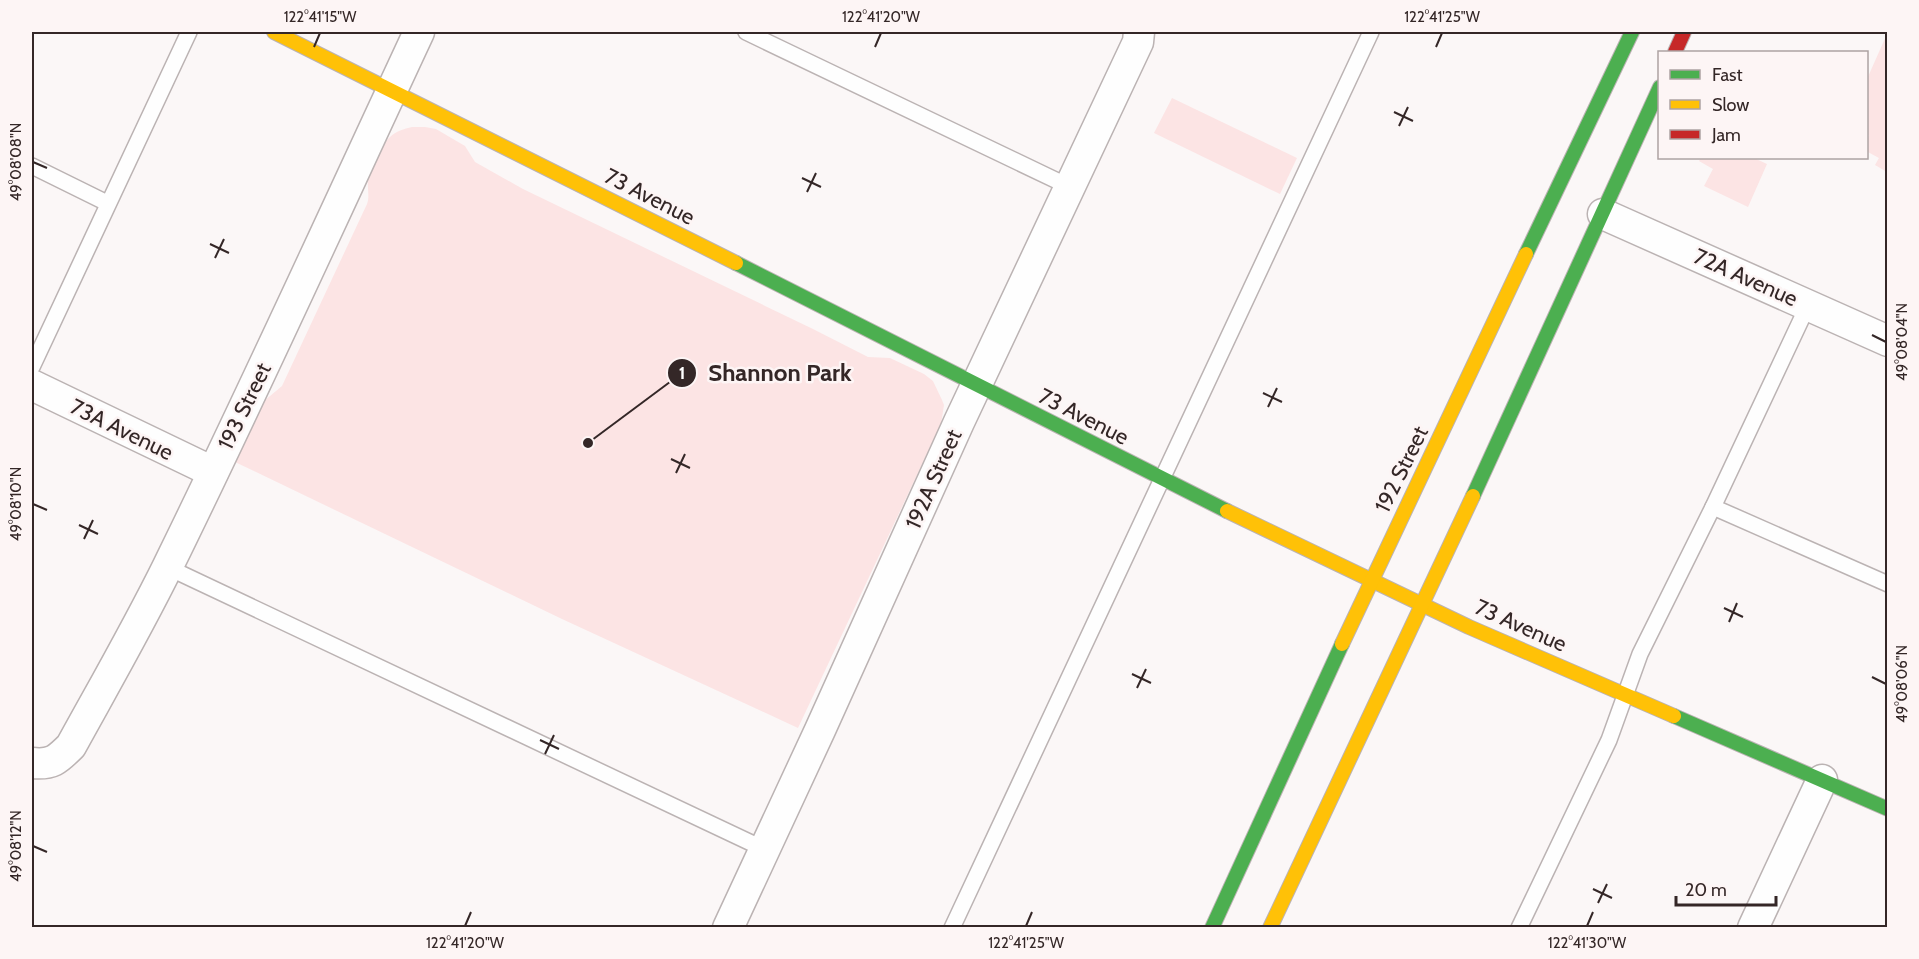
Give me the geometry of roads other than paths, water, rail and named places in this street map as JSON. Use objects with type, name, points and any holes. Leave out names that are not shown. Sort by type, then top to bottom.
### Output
[{"type":"main road","name":"73 Avenue","points":[[274,32],[977,384],[1162,480],[1469,627],[1626,693],[1887,809]]},
{"type":"main road","name":"192 Street","points":[[1212,927],[1371,580],[1632,32]]},
{"type":"main road","points":[[1675,51],[1684,32]]},
{"type":"main road","points":[[1270,927],[1423,605],[1658,89]]},
{"type":"street","name":"193 Street","points":[[39,764],[62,756],[71,746],[167,567],[419,32]]},
{"type":"street","name":"192A Street","points":[[728,927],[977,384],[1138,42],[1139,32]]},
{"type":"street","name":"72A Avenue","points":[[1603,214],[1887,341]]},
{"type":"street","name":"73A Avenue","points":[[32,385],[213,472]]},
{"type":"street","points":[[1753,927],[1822,780]]},
{"type":"lane","points":[[32,367],[189,32]]},
{"type":"lane","points":[[746,32],[1070,187]]},
{"type":"lane","points":[[952,927],[1371,32]]},
{"type":"lane","points":[[32,166],[108,203]]},
{"type":"lane","points":[[1519,927],[1609,740],[1640,654],[1713,507],[1808,305]]},
{"type":"lane","points":[[1713,507],[1887,584]]},
{"type":"lane","points":[[167,567],[764,849]]},
{"type":"place","name":"Shannon Park","points":[[588,443]]}]
